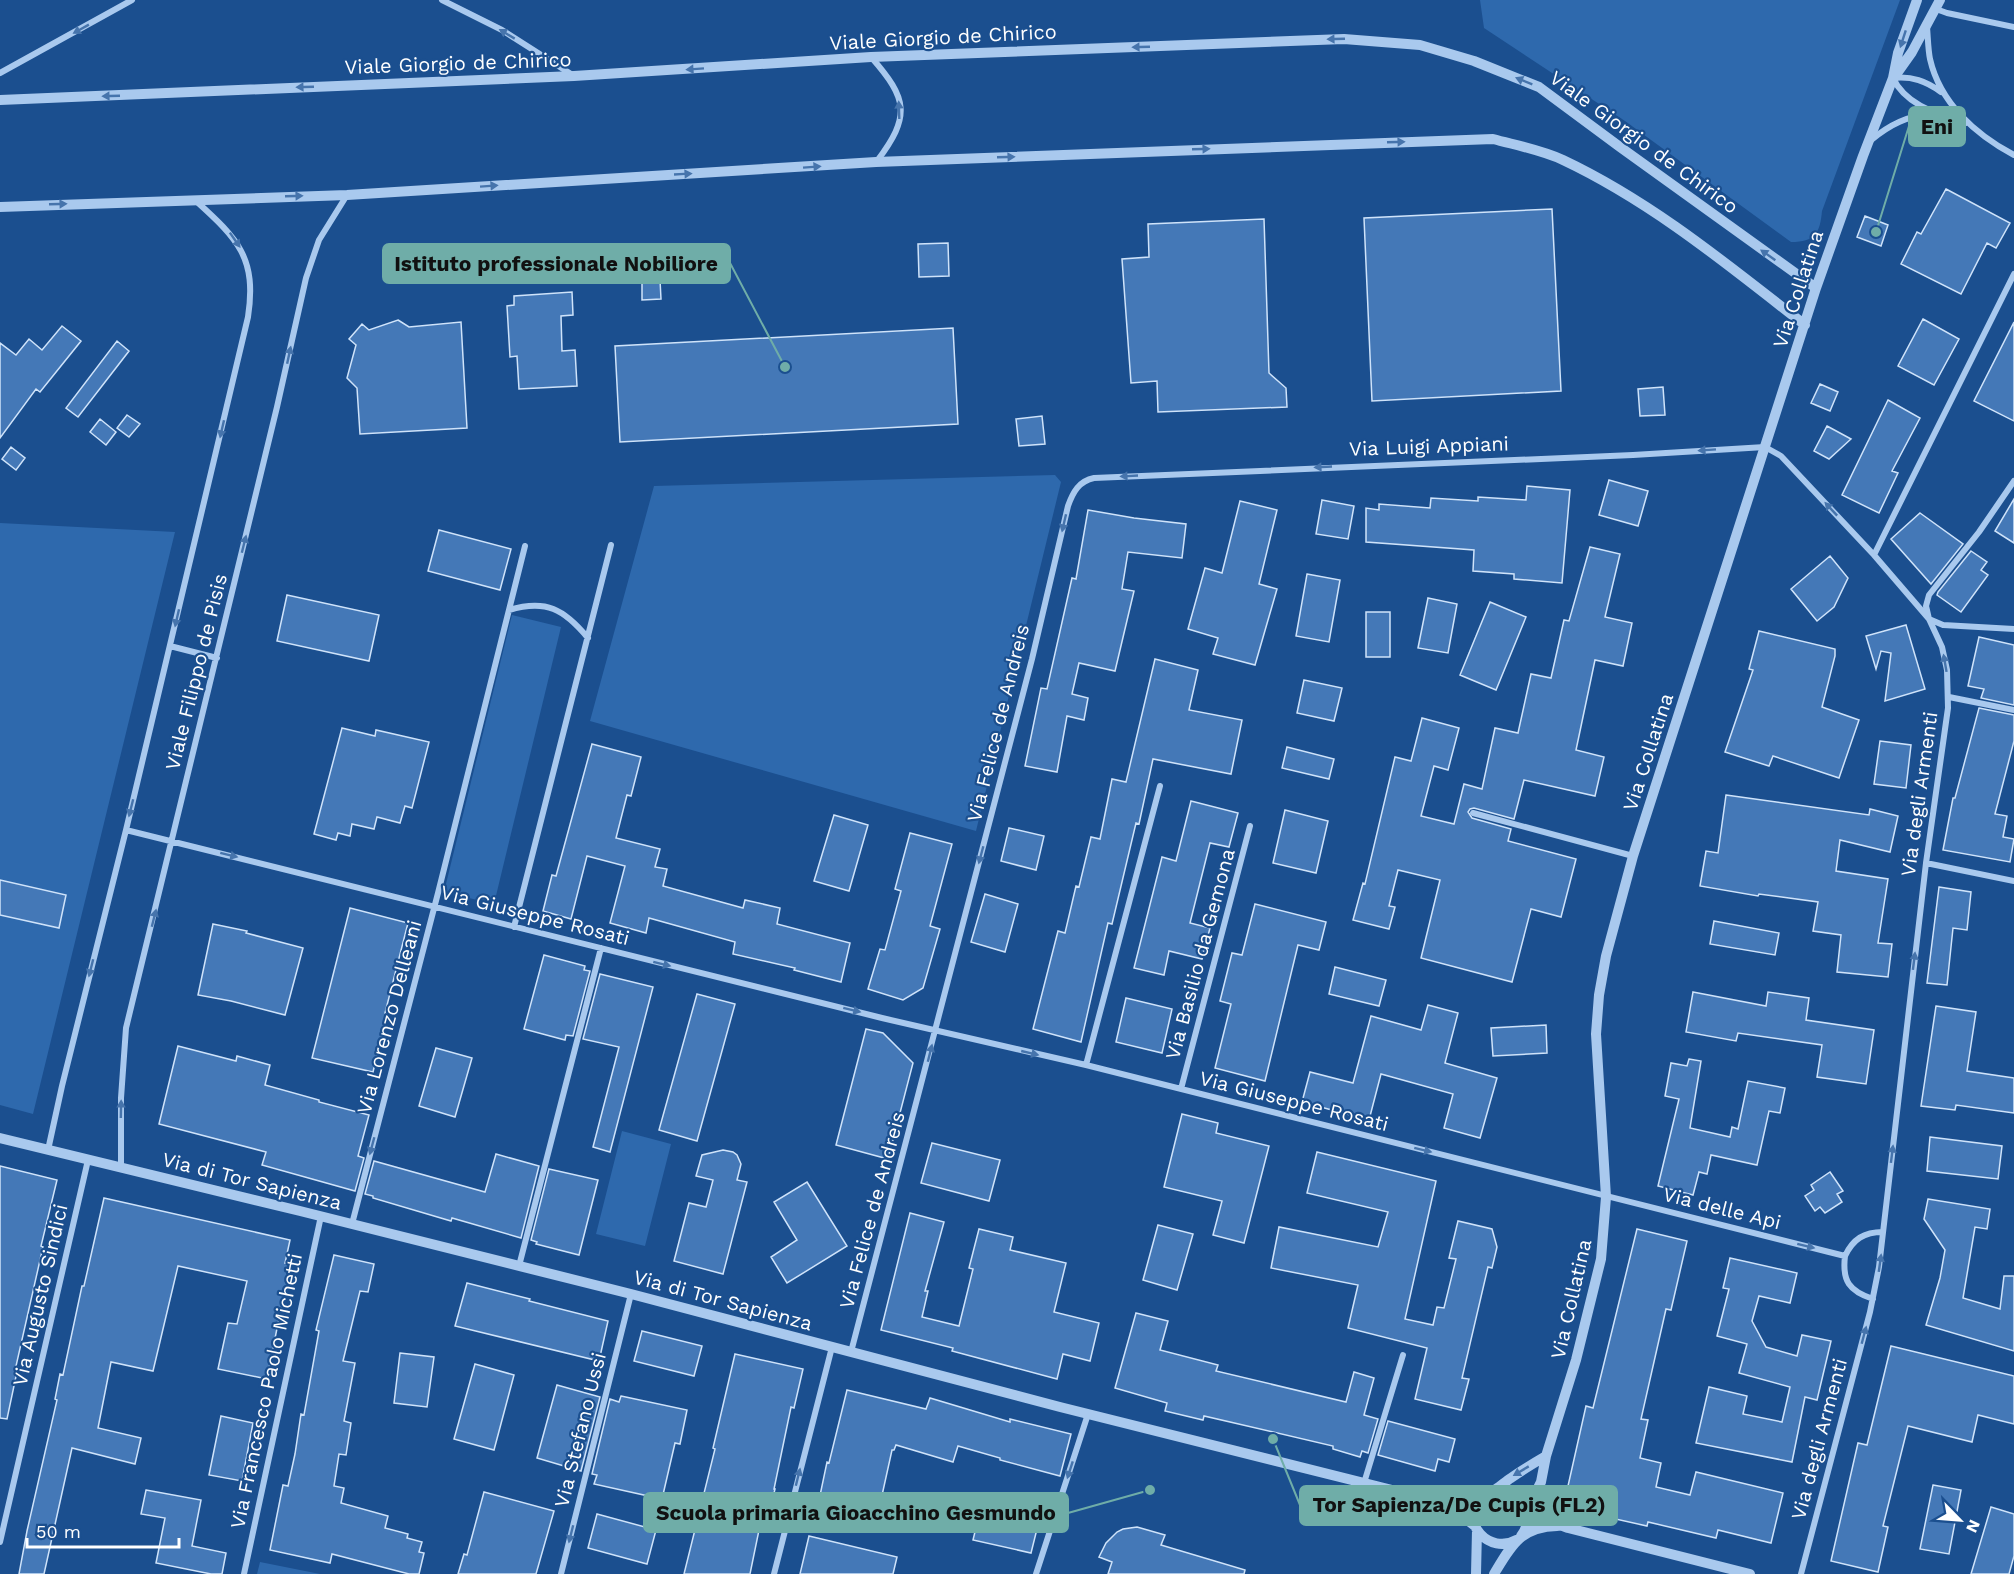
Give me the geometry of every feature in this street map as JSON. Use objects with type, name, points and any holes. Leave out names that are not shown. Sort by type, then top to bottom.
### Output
[{"type":"street","points":[[0,74],[132,0]]},
{"type":"street","points":[[442,0],[502,30],[574,76]]},
{"type":"street","name":"Via Collatina","points":[[1526,1504],[1540,1487],[1546,1456],[1576,1360],[1597,1279],[1604,1239],[1606,1197],[1596,1052],[1596,1016],[1606,956],[1634,856],[1816,288],[1893,78],[1898,53],[1917,0]]},
{"type":"street","points":[[1938,4],[1947,13],[2014,27]]},
{"type":"street","name":"Via Collatina","points":[[1893,78],[1927,27],[1938,4]]},
{"type":"street","points":[[1927,27],[1930,58],[1944,94],[1967,123],[1991,141],[2014,154]]},
{"type":"street","name":"Viale Giorgio de Chirico","points":[[0,100],[574,76],[871,57],[1344,39],[1420,45],[1474,61],[1539,87],[1683,194],[1816,288]]},
{"type":"street","points":[[871,57],[895,87],[900,110],[897,132],[876,162]]},
{"type":"street","points":[[1944,94],[1920,80],[1908,77],[1893,78],[1897,87],[1905,95],[1935,113],[1967,123]]},
{"type":"street","points":[[1868,143],[1894,123],[1908,117],[1935,113]]},
{"type":"street","points":[[0,207],[347,195],[876,162],[1492,139],[1561,159],[1633,198],[1682,231],[1805,325]]},
{"type":"street","name":"Viale Filippo de Pisis","points":[[121,1168],[121,1098],[126,1028],[278,407],[306,278],[319,240],[347,195]]},
{"type":"street","name":"Viale Filippo de Pisis","points":[[48,1150],[250,303],[249,273],[239,245],[230,233],[194,199]]},
{"type":"street","points":[[1874,555],[2014,274]]},
{"type":"street","name":"Via degli Armenti","points":[[1766,447],[1781,456],[1874,555],[1929,619],[1944,654],[1949,697],[1926,863],[1880,1267],[1801,1574]]},
{"type":"street","name":"Via Luigi Appiani","points":[[1094,478],[1633,455],[1766,447]]},
{"type":"street","name":"Via Felice de Andreis","points":[[851,1352],[1029,671],[1068,506],[1079,485],[1094,478]]},
{"type":"street","points":[[2014,481],[1979,532],[1929,595],[1926,606],[1929,619],[1943,625],[2014,629]]},
{"type":"street","points":[[514,927],[611,545]]},
{"type":"street","name":"Via Lorenzo Delleani","points":[[352,1224],[435,907],[525,546]]},
{"type":"street","points":[[509,610],[534,604],[562,612],[576,623],[588,638]]},
{"type":"street","points":[[170,646],[217,658]]},
{"type":"street","points":[[1949,697],[2014,710]]},
{"type":"street","points":[[1086,1065],[1160,786]]},
{"type":"street","points":[[1473,813],[1634,856]]},
{"type":"street","name":"Via Basilio da Gemona","points":[[1181,1089],[1250,826]]},
{"type":"street","name":"Via Giuseppe Rosati","points":[[126,830],[890,1020],[1086,1065],[1606,1197]]},
{"type":"street","points":[[1926,863],[2014,881]]},
{"type":"street","points":[[519,1266],[601,948]]},
{"type":"street","name":"Via di Tor Sapienza","points":[[0,1138],[631,1294],[1088,1414],[1436,1501]]},
{"type":"street","name":"Via Augusto Sindici","points":[[0,1542],[88,1160]]},
{"type":"street","name":"Via delle Api","points":[[1606,1197],[1845,1256]]},
{"type":"street","name":"Via Francesco Paolo Michetti","points":[[244,1574],[321,1216]]},
{"type":"street","points":[[1873,1299],[1854,1291],[1846,1280],[1845,1256],[1857,1239],[1871,1232],[1883,1232]]},
{"type":"street","name":"Via Stefano Ussi","points":[[561,1574],[631,1294]]},
{"type":"street","points":[[774,1574],[832,1347]]},
{"type":"street","points":[[1364,1483],[1402,1355]]},
{"type":"street","points":[[1036,1574],[1088,1414]]},
{"type":"street","points":[[1436,1501],[1485,1495],[1546,1456]]},
{"type":"street","points":[[1497,1489],[1505,1488],[1514,1492],[1544,1519],[1563,1526],[1750,1574]]},
{"type":"street","points":[[1476,1574],[1476,1528],[1473,1517],[1474,1509],[1485,1495]]},
{"type":"street","points":[[1436,1501],[1457,1512],[1476,1528],[1482,1537],[1494,1543],[1508,1544],[1545,1527],[1563,1526]]},
{"type":"street","points":[[1494,1574],[1528,1521],[1526,1504]]},
{"type":"shaded area","points":[[1480,0],[1900,0],[1822,211],[1818,230],[1811,238],[1791,242],[1625,121],[1484,28]]},
{"type":"shaded area","points":[[1055,475],[1061,482],[976,831],[590,721],[654,486]]},
{"type":"shaded area","points":[[0,523],[175,532],[33,1114],[0,1105]]},
{"type":"shaded area","points":[[512,615],[561,627],[494,904],[444,892]]},
{"type":"shaded area","points":[[622,1131],[671,1144],[645,1246],[596,1234]]},
{"type":"shaded area","points":[[260,1562],[320,1574],[257,1574]]},
{"type":"building","points":[[1946,189],[2010,223],[1996,248],[1987,243],[1961,294],[1901,264],[1917,232],[1921,234]]},
{"type":"building","points":[[1552,209],[1561,391],[1372,401],[1364,218]]},
{"type":"building","points":[[1865,216],[1888,225],[1881,246],[1857,237]]},
{"type":"building","points":[[1264,219],[1269,373],[1286,388],[1287,407],[1158,412],[1157,381],[1131,383],[1122,259],[1149,257],[1148,224]]},
{"type":"building","points":[[948,243],[949,276],[919,277],[918,244]]},
{"type":"building","points":[[642,280],[660,280],[661,299],[642,300]]},
{"type":"building","points":[[572,292],[573,315],[561,316],[562,351],[575,350],[577,386],[519,389],[517,356],[510,357],[507,306],[514,305],[514,296]]},
{"type":"building","points":[[1923,319],[1959,339],[1934,385],[1898,366]]},
{"type":"building","points":[[398,320],[409,327],[461,322],[467,428],[360,434],[357,388],[347,378],[356,345],[349,339],[362,324],[369,330]]},
{"type":"building","points":[[2014,322],[2014,421],[1974,401]]},
{"type":"building","points":[[62,326],[81,341],[40,392],[36,389],[0,438],[0,343],[16,355],[29,339],[42,350]]},
{"type":"building","points":[[953,328],[958,424],[620,442],[615,346]]},
{"type":"building","points":[[117,341],[129,351],[78,417],[66,408]]},
{"type":"building","points":[[1820,384],[1838,392],[1830,411],[1811,403]]},
{"type":"building","points":[[1663,387],[1665,415],[1640,416],[1638,389]]},
{"type":"building","points":[[1888,400],[1920,418],[1892,471],[1898,473],[1879,513],[1842,495]]},
{"type":"building","points":[[127,415],[140,424],[129,437],[117,428]]},
{"type":"building","points":[[1042,416],[1045,444],[1019,446],[1016,419]]},
{"type":"building","points":[[100,419],[116,432],[106,445],[90,432]]},
{"type":"building","points":[[1827,426],[1851,439],[1829,459],[1814,451]]},
{"type":"building","points":[[11,447],[25,458],[16,470],[2,459]]},
{"type":"building","points":[[1609,480],[1648,491],[1638,526],[1599,515]]},
{"type":"building","points":[[1527,486],[1570,490],[1562,583],[1514,579],[1514,574],[1473,571],[1474,550],[1366,542],[1366,508],[1379,510],[1379,504],[1430,508],[1431,498],[1478,501],[1478,497],[1526,500]]},
{"type":"building","points":[[2014,499],[2014,543],[1995,531]]},
{"type":"building","points":[[1322,500],[1354,506],[1348,539],[1316,534]]},
{"type":"building","points":[[1240,501],[1277,510],[1259,584],[1277,589],[1255,665],[1213,654],[1218,638],[1188,629],[1205,568],[1222,573]]},
{"type":"building","points":[[1088,510],[1186,524],[1182,558],[1128,552],[1122,589],[1134,591],[1115,671],[1079,663],[1072,694],[1088,698],[1084,720],[1067,716],[1057,772],[1025,766],[1041,688],[1047,689],[1072,578],[1076,579]]},
{"type":"building","points":[[1920,513],[1963,544],[1931,584],[1891,539]]},
{"type":"building","points":[[439,530],[511,549],[500,590],[428,571]]},
{"type":"building","points":[[1590,547],[1620,554],[1605,617],[1632,623],[1623,666],[1595,660],[1576,750],[1604,757],[1595,796],[1524,780],[1514,819],[1474,808],[1468,812],[1472,818],[1511,829],[1508,841],[1576,859],[1561,917],[1531,909],[1512,982],[1421,958],[1440,880],[1398,870],[1389,906],[1395,907],[1389,929],[1353,920],[1363,883],[1365,884],[1395,757],[1411,761],[1422,718],[1459,728],[1448,770],[1434,766],[1421,816],[1454,824],[1464,784],[1482,789],[1495,728],[1518,733],[1531,674],[1551,678],[1564,620],[1569,621]]},
{"type":"building","points":[[1971,551],[1987,562],[1981,570],[1988,575],[1961,612],[1937,595]]},
{"type":"building","points":[[1830,556],[1848,578],[1834,607],[1817,621],[1791,589]]},
{"type":"building","points":[[1307,574],[1340,580],[1329,642],[1296,636]]},
{"type":"building","points":[[287,595],[379,615],[369,661],[277,641]]},
{"type":"building","points":[[1428,598],[1457,604],[1448,653],[1418,648]]},
{"type":"building","points":[[1490,602],[1526,617],[1496,690],[1460,675]]},
{"type":"building","points":[[1366,612],[1390,612],[1390,657],[1366,657]]},
{"type":"building","points":[[1906,625],[1925,689],[1885,701],[1891,653],[1881,651],[1876,669],[1866,636]]},
{"type":"building","points":[[1759,631],[1835,649],[1822,707],[1859,720],[1839,778],[1773,756],[1769,766],[1725,752],[1753,670],[1749,669]]},
{"type":"building","points":[[1979,637],[2014,645],[2014,705],[1981,698],[1984,689],[1968,686]]},
{"type":"building","points":[[1155,659],[1198,670],[1189,710],[1242,720],[1231,774],[1153,759],[1139,824],[1136,823],[1112,924],[1108,923],[1081,1042],[1033,1029],[1058,931],[1065,933],[1091,837],[1100,839],[1112,779],[1126,782]]},
{"type":"building","points":[[1304,680],[1342,688],[1334,721],[1297,713]]},
{"type":"building","points":[[1979,708],[2014,715],[2014,741],[1995,814],[2007,816],[2003,837],[2014,839],[2010,862],[1943,850],[1953,798],[1955,798]]},
{"type":"building","points":[[342,728],[375,736],[376,730],[429,742],[412,808],[405,806],[400,823],[377,817],[374,829],[352,824],[350,836],[338,833],[336,840],[314,834]]},
{"type":"building","points":[[1880,741],[1911,745],[1906,788],[1874,784]]},
{"type":"building","points":[[592,744],[641,757],[631,796],[627,795],[616,838],[660,849],[655,867],[667,869],[663,886],[743,908],[745,900],[780,908],[777,924],[850,943],[841,982],[794,970],[795,968],[733,954],[735,942],[649,918],[646,933],[610,923],[625,866],[587,856],[571,919],[543,911],[552,875],[556,876]]},
{"type":"building","points":[[1287,747],[1334,759],[1329,779],[1282,768]]},
{"type":"building","points":[[1726,795],[1869,815],[1870,809],[1898,816],[1890,852],[1840,840],[1836,871],[1888,879],[1878,943],[1892,944],[1888,977],[1837,972],[1841,935],[1813,931],[1818,902],[1759,894],[1758,896],[1700,886],[1706,851],[1718,853]]},
{"type":"building","points":[[1191,801],[1238,813],[1229,847],[1210,843],[1190,923],[1210,928],[1202,959],[1169,951],[1164,975],[1134,968],[1162,857],[1176,861]]},
{"type":"building","points":[[1285,810],[1328,821],[1316,873],[1273,863]]},
{"type":"building","points":[[834,815],[868,825],[849,891],[814,881]]},
{"type":"building","points":[[1009,828],[1044,836],[1036,870],[1001,861]]},
{"type":"building","points":[[910,833],[952,844],[930,926],[940,929],[923,988],[903,1000],[868,989],[880,949],[885,950],[901,891],[895,889]]},
{"type":"building","points":[[0,880],[66,895],[59,928],[0,915]]},
{"type":"building","points":[[1939,887],[1971,892],[1967,930],[1953,928],[1947,985],[1927,983]]},
{"type":"building","points":[[985,894],[1018,904],[1005,952],[971,942]]},
{"type":"building","points":[[1255,904],[1326,922],[1319,950],[1298,945],[1265,1081],[1215,1068],[1231,1004],[1220,1001],[1232,953],[1242,955]]},
{"type":"building","points":[[350,908],[408,923],[385,1013],[387,1014],[373,1072],[312,1058]]},
{"type":"building","points":[[1714,921],[1779,933],[1775,955],[1710,944]]},
{"type":"building","points":[[213,924],[247,931],[246,933],[303,948],[285,1015],[198,995]]},
{"type":"building","points":[[544,955],[585,966],[584,970],[590,971],[573,1036],[566,1035],[565,1040],[524,1029]]},
{"type":"building","points":[[1335,967],[1386,980],[1379,1006],[1329,994]]},
{"type":"building","points":[[600,974],[653,987],[610,1152],[593,1147],[619,1047],[583,1039]]},
{"type":"building","points":[[1693,992],[1766,1006],[1768,992],[1809,998],[1806,1020],[1874,1030],[1866,1084],[1817,1077],[1822,1045],[1738,1033],[1736,1041],[1686,1032]]},
{"type":"building","points":[[697,994],[735,1004],[697,1141],[659,1130]]},
{"type":"building","points":[[1126,998],[1172,1009],[1162,1053],[1116,1042]]},
{"type":"building","points":[[1428,1005],[1458,1013],[1445,1063],[1497,1078],[1480,1138],[1444,1128],[1453,1094],[1381,1074],[1369,1120],[1302,1102],[1310,1072],[1353,1083],[1371,1016],[1421,1030]]},
{"type":"building","points":[[1936,1006],[1976,1012],[1967,1071],[2014,1078],[2014,1113],[1956,1105],[1955,1110],[1921,1106]]},
{"type":"building","points":[[1546,1025],[1547,1053],[1493,1056],[1491,1028]]},
{"type":"building","points":[[866,1029],[883,1033],[913,1063],[888,1159],[836,1145]]},
{"type":"building","points":[[178,1046],[236,1061],[237,1056],[270,1065],[265,1085],[369,1115],[358,1156],[364,1158],[355,1191],[262,1165],[266,1152],[159,1124]]},
{"type":"building","points":[[436,1048],[472,1058],[455,1117],[419,1106]]},
{"type":"building","points":[[1689,1059],[1701,1061],[1690,1128],[1730,1137],[1732,1127],[1738,1129],[1748,1081],[1785,1088],[1780,1113],[1769,1111],[1757,1165],[1711,1155],[1707,1174],[1699,1172],[1693,1195],[1658,1186],[1679,1099],[1665,1096],[1671,1063],[1687,1066]]},
{"type":"building","points":[[1182,1114],[1218,1123],[1216,1133],[1269,1146],[1244,1243],[1213,1235],[1222,1201],[1164,1187]]},
{"type":"building","points":[[1930,1137],[2002,1146],[1998,1179],[1927,1171]]},
{"type":"building","points":[[932,1143],[1000,1160],[989,1201],[921,1183]]},
{"type":"building","points":[[723,1150],[737,1155],[741,1164],[737,1180],[747,1182],[723,1274],[674,1261],[689,1203],[706,1207],[713,1180],[696,1176],[702,1155]]},
{"type":"building","points":[[1317,1152],[1436,1181],[1405,1319],[1433,1325],[1437,1307],[1444,1308],[1456,1259],[1449,1258],[1458,1221],[1492,1229],[1497,1247],[1492,1268],[1488,1267],[1462,1378],[1469,1379],[1461,1410],[1415,1399],[1427,1348],[1348,1328],[1358,1285],[1271,1268],[1279,1227],[1378,1247],[1388,1212],[1307,1193]]},
{"type":"building","points":[[496,1154],[539,1166],[521,1238],[452,1218],[451,1221],[365,1194],[374,1161],[485,1192]]},
{"type":"building","points":[[0,1166],[57,1180],[41,1246],[43,1247],[16,1366],[18,1367],[7,1419],[0,1418]]},
{"type":"building","points":[[549,1169],[598,1180],[579,1255],[536,1244],[537,1242],[531,1240]]},
{"type":"building","points":[[1830,1172],[1843,1191],[1837,1194],[1842,1202],[1825,1213],[1820,1207],[1815,1211],[1805,1196],[1814,1190],[1811,1185]]},
{"type":"building","points":[[807,1182],[847,1246],[787,1283],[771,1257],[797,1240],[774,1202]]},
{"type":"building","points":[[104,1198],[290,1240],[285,1263],[292,1264],[267,1379],[218,1369],[228,1323],[237,1324],[247,1281],[178,1266],[153,1371],[111,1362],[98,1428],[141,1438],[135,1464],[72,1448],[44,1574],[19,1574],[57,1400],[55,1399],[60,1374],[63,1375]]},
{"type":"building","points":[[1928,1199],[1990,1209],[1987,1229],[1975,1227],[1963,1298],[2000,1309],[2004,1276],[2014,1276],[2014,1351],[1926,1325],[1940,1278],[1945,1250],[1924,1219]]},
{"type":"building","points":[[910,1213],[944,1222],[925,1291],[928,1291],[922,1317],[959,1326],[973,1269],[969,1268],[979,1229],[1013,1237],[1010,1250],[1066,1263],[1054,1312],[1099,1323],[1090,1361],[1063,1354],[1057,1379],[952,1351],[953,1348],[881,1330]]},
{"type":"building","points":[[1158,1225],[1193,1234],[1177,1290],[1143,1280]]},
{"type":"building","points":[[1637,1229],[1687,1241],[1671,1310],[1666,1309],[1641,1419],[1648,1420],[1640,1458],[1661,1463],[1656,1487],[1690,1495],[1696,1472],[1783,1493],[1771,1543],[1718,1530],[1716,1538],[1648,1522],[1647,1526],[1611,1518],[1614,1508],[1589,1503],[1591,1491],[1568,1486],[1586,1406],[1593,1408]]},
{"type":"building","points":[[334,1255],[374,1264],[368,1292],[360,1291],[343,1361],[355,1363],[344,1421],[351,1423],[346,1455],[339,1454],[334,1486],[344,1488],[341,1503],[388,1516],[385,1528],[408,1534],[407,1538],[422,1542],[419,1552],[424,1553],[419,1574],[409,1574],[332,1554],[330,1563],[270,1550],[283,1485],[288,1486],[301,1414],[304,1415],[319,1331],[316,1330]]},
{"type":"building","points":[[1730,1258],[1797,1273],[1790,1303],[1759,1296],[1752,1321],[1766,1347],[1797,1356],[1802,1335],[1831,1341],[1817,1400],[1805,1397],[1792,1462],[1696,1443],[1709,1387],[1747,1396],[1743,1414],[1782,1422],[1790,1387],[1739,1373],[1747,1344],[1717,1336],[1729,1289],[1723,1288]]},
{"type":"building","points":[[467,1283],[608,1321],[599,1361],[455,1326]]},
{"type":"building","points":[[1136,1313],[1168,1321],[1160,1350],[1218,1365],[1216,1371],[1346,1402],[1354,1372],[1374,1378],[1364,1415],[1378,1419],[1368,1453],[1362,1451],[1360,1457],[1333,1449],[1333,1446],[1204,1416],[1203,1420],[1165,1411],[1167,1403],[1115,1388]]},
{"type":"building","points":[[642,1331],[702,1346],[694,1376],[634,1361]]},
{"type":"building","points":[[1891,1346],[2014,1376],[2014,1424],[1978,1415],[1972,1442],[1908,1426],[1883,1526],[1888,1527],[1878,1572],[1831,1561],[1858,1443],[1867,1445]]},
{"type":"building","points":[[400,1353],[434,1357],[427,1407],[394,1403]]},
{"type":"building","points":[[735,1354],[803,1369],[794,1408],[791,1407],[765,1531],[759,1530],[750,1574],[684,1574],[715,1449],[713,1448]]},
{"type":"building","points":[[475,1364],[514,1375],[494,1450],[454,1439]]},
{"type":"building","points":[[557,1385],[600,1397],[581,1471],[537,1458]]},
{"type":"building","points":[[847,1390],[926,1409],[930,1398],[1010,1422],[1010,1419],[1071,1434],[1060,1476],[958,1446],[953,1462],[896,1445],[892,1450],[877,1518],[818,1505]]},
{"type":"building","points":[[621,1396],[687,1410],[680,1444],[675,1443],[662,1499],[594,1484],[597,1475],[592,1474],[610,1399],[619,1402]]},
{"type":"building","points":[[221,1416],[253,1423],[242,1481],[209,1475]]},
{"type":"building","points":[[1388,1421],[1455,1439],[1449,1462],[1438,1459],[1435,1471],[1378,1455]]},
{"type":"building","points":[[1933,1485],[1961,1490],[1949,1554],[1920,1549]]},
{"type":"building","points":[[146,1490],[201,1500],[192,1546],[226,1553],[222,1574],[211,1574],[156,1563],[165,1518],[141,1514]]},
{"type":"building","points":[[484,1492],[554,1511],[536,1574],[458,1574],[464,1554],[467,1555]]},
{"type":"building","points":[[983,1499],[1041,1513],[1031,1553],[973,1540]]},
{"type":"building","points":[[1991,1507],[2014,1514],[2014,1556],[2009,1574],[1971,1574]]},
{"type":"building","points":[[597,1514],[656,1530],[647,1564],[588,1548]]},
{"type":"building","points":[[1137,1527],[1165,1535],[1161,1545],[1245,1570],[1244,1574],[1108,1574],[1112,1562],[1099,1557],[1106,1543],[1117,1532]]},
{"type":"building","points":[[809,1536],[897,1557],[893,1574],[800,1574]]},
{"type":"place","name":"Eni","points":[[1876,232]]},
{"type":"place","name":"Istituto professionale Nobiliore","points":[[785,367]]},
{"type":"place","name":"Tor Sapienza/De Cupis (FL2)","points":[[1273,1439]]},
{"type":"place","name":"Scuola primaria Gioacchino Gesmundo","points":[[1150,1490]]}]
